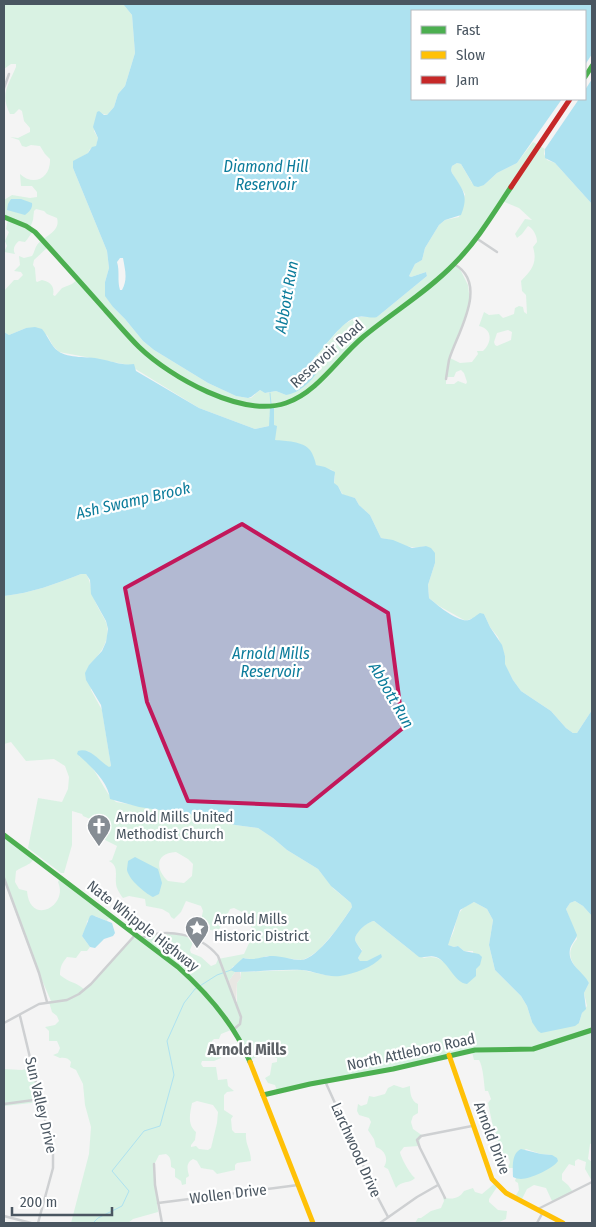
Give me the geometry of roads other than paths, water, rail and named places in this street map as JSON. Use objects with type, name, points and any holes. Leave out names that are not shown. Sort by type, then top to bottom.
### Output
[{"type":"street","points":[[4,88],[9,74]]},
{"type":"street","name":"Reservoir Road","points":[[4,217],[35,232],[140,348],[157,361],[203,388],[225,398],[243,404],[275,406],[296,398],[312,388],[354,345],[454,264],[476,238],[569,100]]},
{"type":"street","points":[[476,238],[497,252]]},
{"type":"street","points":[[446,379],[449,360],[463,326],[471,299],[469,285],[464,273],[454,264]]},
{"type":"street","name":"Nate Whipple Highway","points":[[4,835],[178,967],[201,988],[232,1030],[247,1055],[313,1223]]},
{"type":"street","points":[[4,878],[45,990],[47,1002]]},
{"type":"street","points":[[4,1023],[20,1016],[30,1008],[47,1002],[67,1000],[79,994],[138,936],[163,932],[185,935],[214,951],[221,964],[241,1017],[240,1024],[232,1030]]},
{"type":"street","name":"Sun Valley Drive","points":[[20,1016],[52,1143],[53,1160],[38,1223]]},
{"type":"street","name":"North Attleboro Road","points":[[263,1095],[325,1081],[393,1069],[449,1055],[490,1049],[533,1049],[592,1030]]},
{"type":"street","name":"Arnold Drive","points":[[449,1055],[472,1126],[490,1176],[494,1182],[506,1193],[563,1223]]},
{"type":"street","name":"Larchwood Drive","points":[[325,1081],[388,1217]]},
{"type":"street","points":[[4,1104],[41,1099]]},
{"type":"street","points":[[445,1198],[420,1148],[418,1138],[472,1126]]},
{"type":"street","points":[[154,1164],[162,1223]]},
{"type":"street","points":[[537,1209],[592,1182]]},
{"type":"street","name":"Wollen Drive","points":[[158,1204],[298,1185]]},
{"type":"street","points":[[380,1223],[438,1185]]},
{"type":"street","points":[[537,1223],[543,1212]]},
{"type":"street","points":[[4,1216],[31,1223]]},
{"type":"water","name":"Diamond Hill Reservoir","points":[[123,4],[592,4],[592,54],[586,63],[586,10],[411,10],[411,100],[561,100],[517,163],[497,173],[484,185],[474,186],[461,164],[457,163],[452,166],[452,173],[464,193],[465,202],[461,215],[445,220],[439,225],[425,248],[422,260],[415,264],[409,276],[426,272],[427,276],[377,317],[362,316],[346,323],[314,358],[313,364],[320,368],[314,377],[301,389],[286,395],[276,391],[265,393],[260,390],[248,398],[236,396],[208,383],[154,350],[143,341],[105,296],[105,282],[109,268],[107,251],[73,168],[73,161],[96,146],[98,138],[93,127],[97,112],[99,111],[107,115],[114,107],[118,94],[125,86],[135,53],[132,15]],"holes":[[[120,258],[123,258],[125,270],[124,286],[120,290],[117,262]]]},
{"type":"water","points":[[592,79],[592,204],[555,163],[545,158],[545,149],[578,100],[586,100],[586,88]]},
{"type":"water","points":[[11,199],[21,199],[32,203],[31,208],[25,215],[7,210]]},
{"type":"water","name":"Arnold Mills Reservoir","points":[[35,327],[42,329],[53,346],[62,354],[95,358],[121,364],[134,364],[136,371],[199,408],[255,429],[269,426],[270,407],[274,407],[274,425],[277,426],[275,440],[294,442],[307,447],[314,457],[316,465],[335,472],[334,483],[342,494],[355,498],[359,505],[370,515],[381,538],[393,540],[412,548],[426,546],[431,548],[435,553],[435,563],[428,585],[429,598],[459,619],[469,620],[480,613],[484,614],[502,645],[505,664],[521,691],[551,711],[573,733],[577,733],[592,710],[592,916],[583,906],[575,901],[570,903],[566,909],[577,935],[570,949],[571,959],[589,983],[584,993],[586,1009],[582,1013],[579,1023],[575,1026],[541,1033],[538,1031],[521,996],[495,970],[489,945],[493,920],[487,909],[474,902],[460,910],[448,945],[458,946],[464,951],[479,954],[482,957],[480,965],[476,969],[476,976],[467,984],[458,980],[441,960],[434,956],[419,957],[374,921],[365,925],[356,936],[356,942],[362,951],[358,958],[360,961],[367,961],[381,954],[382,957],[374,964],[357,972],[335,976],[302,970],[235,972],[230,970],[243,958],[252,959],[273,956],[301,960],[308,958],[336,930],[352,907],[351,903],[331,886],[318,869],[287,850],[258,828],[235,825],[207,817],[139,807],[110,799],[103,781],[77,754],[78,751],[86,751],[109,767],[111,766],[101,705],[86,680],[85,673],[89,665],[102,651],[108,629],[106,621],[91,594],[90,580],[86,574],[81,574],[53,585],[4,596],[4,332],[9,335],[26,328]]},
{"type":"water","points":[[135,857],[158,869],[162,883],[159,894],[153,897],[138,886],[128,874],[128,861]]},
{"type":"water","points":[[92,915],[112,923],[115,933],[113,936],[104,939],[95,948],[90,947],[82,936]]},
{"type":"water","points":[[521,1149],[552,1155],[558,1161],[552,1167],[536,1175],[525,1179],[515,1178],[513,1177],[513,1161]]},
{"type":"waterway","name":"Abbott Run","points":[[270,393],[271,404]]},
{"type":"waterway","name":"Abbott Run","points":[[93,1223],[98,1218],[122,1206],[129,1191],[112,1171],[144,1131],[160,1126],[174,1075],[167,1041],[184,1003],[195,989],[217,975],[231,970]]},
{"type":"place","name":"Arnold Mills United Methodist Church","points":[[99,847]]},
{"type":"place","name":"Arnold Mills Historic District","points":[[197,949]]},
{"type":"district","name":"Arnold Mills","points":[[247,1049]]},
{"type":"water label","name":"Ash Swamp Brook","points":[[133,500]]}]
